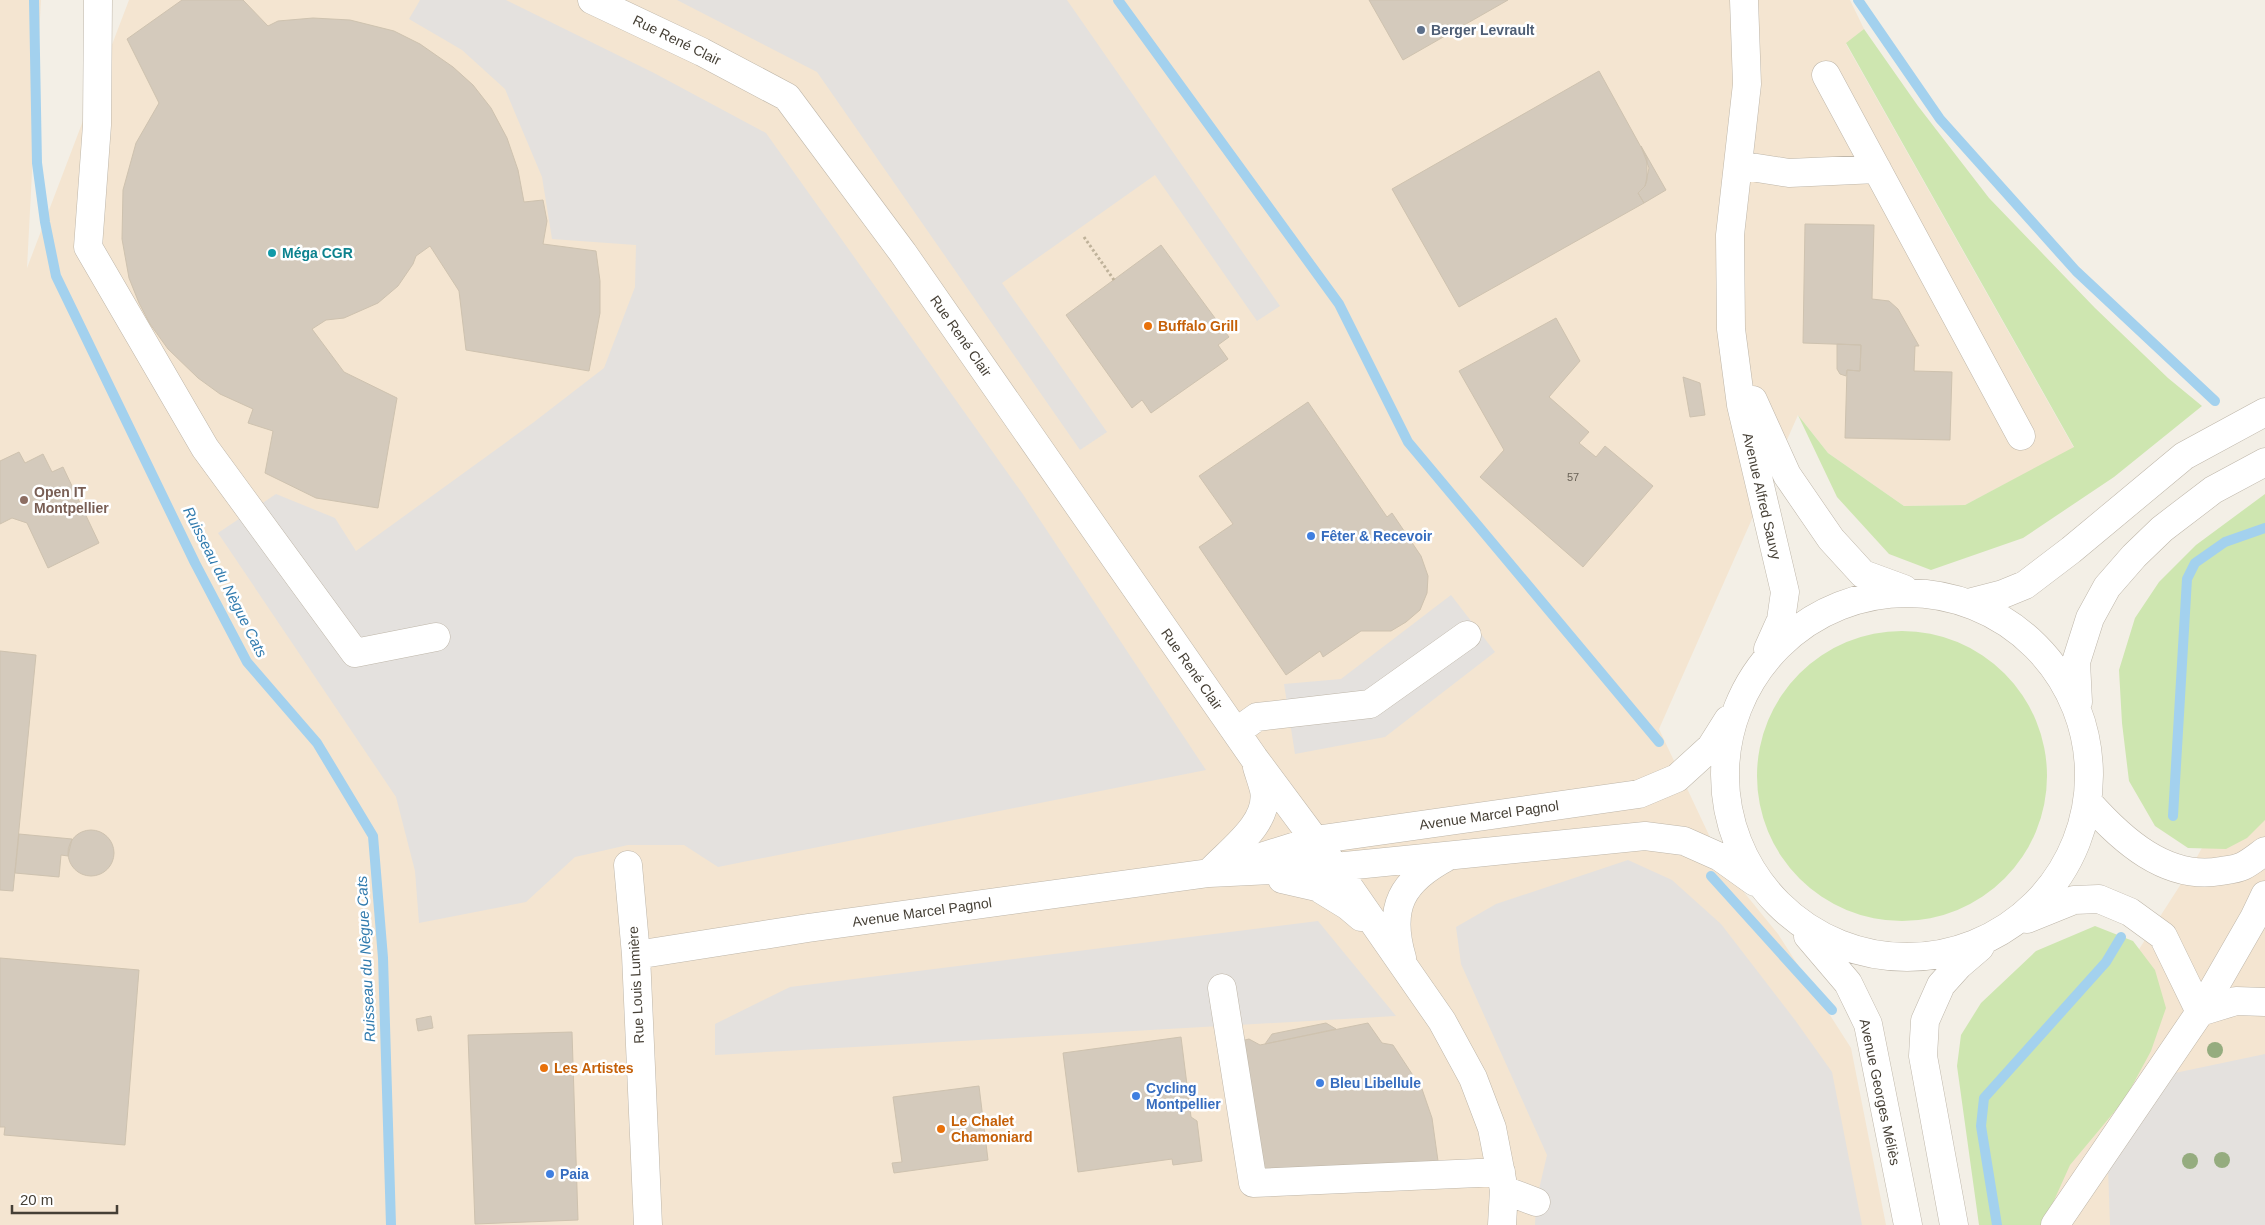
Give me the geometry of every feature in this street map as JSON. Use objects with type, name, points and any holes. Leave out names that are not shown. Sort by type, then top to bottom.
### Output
[{"type":"street","points":[[98,0],[96,125],[88,246],[205,448],[355,653],[436,637]]},
{"type":"street","name":"Rue René Clair","points":[[592,0],[702,52],[787,97],[903,253],[1254,758],[1335,867],[1405,966]]},
{"type":"street","name":"Avenue Alfred Sauvy","points":[[1744,0],[1747,84],[1730,235],[1731,329],[1741,405],[1785,592],[1781,620],[1764,660]]},
{"type":"street","points":[[1826,75],[2021,436]]},
{"type":"street","points":[[1738,165],[1789,173],[1877,169]]},
{"type":"street","name":"Avenue Alfred Sauvy","points":[[1731,329],[1756,410],[1786,475],[1831,539],[1862,574],[1912,592]]},
{"type":"street","points":[[1968,603],[2003,594],[2025,584],[2071,550],[2184,456],[2265,412]]},
{"type":"street","points":[[2016,923],[2043,898],[2064,870],[2080,837],[2088,802],[2089,756],[2078,711],[2076,662],[2090,618],[2107,588],[2134,556],[2162,528],[2213,490],[2265,462]]},
{"type":"street","points":[[1764,660],[1794,630],[1830,608],[1870,596],[1912,592],[1941,595],[1968,603],[2004,620],[2035,645],[2060,676],[2078,711]]},
{"type":"street","points":[[1236,732],[1257,717],[1370,704],[1467,635]]},
{"type":"street","name":"Avenue Marcel Pagnol","points":[[1210,873],[1315,840],[1639,794],[1677,778],[1711,747],[1764,660]]},
{"type":"street","points":[[1736,706],[1724,767],[1731,829],[1759,885],[1795,921],[1839,946],[1888,958],[1938,956],[1986,941]]},
{"type":"street","name":"Rue René Clair","points":[[1254,758],[1305,810],[1320,821],[1341,830],[1367,832]]},
{"type":"street","name":"Rue René Clair","points":[[1210,873],[1246,838],[1260,815],[1264,792],[1254,758]]},
{"type":"street","points":[[2088,802],[2111,827],[2133,846],[2170,867],[2206,874],[2241,867],[2265,851]]},
{"type":"street","name":"Avenue Marcel Pagnol","points":[[636,955],[818,926],[1210,873],[1335,867],[1645,836],[1684,841],[1720,856],[1759,885]]},
{"type":"street","points":[[1405,966],[1396,938],[1396,912],[1407,887],[1425,869],[1452,855]]},
{"type":"street","name":"Rue Louis Lumière","points":[[628,865],[636,955],[648,1225]]},
{"type":"street","points":[[1210,873],[1274,877],[1317,887],[1348,906],[1373,929],[1405,966],[1442,1021],[1473,1078],[1492,1128],[1502,1181],[1502,1225]]},
{"type":"street","points":[[2055,1225],[2200,1012],[2254,918],[2265,895]]},
{"type":"street","points":[[1954,1225],[1924,1056],[1924,1020],[1941,985],[1959,965],[1986,941],[2016,923],[2074,900],[2099,899],[2130,912],[2163,936],[2200,1012]]},
{"type":"street","name":"Avenue Georges Méliès","points":[[1795,921],[1848,983],[1868,1024],[1908,1225]]},
{"type":"street","points":[[1222,988],[1253,1183],[1502,1181],[1536,1202]]},
{"type":"street","points":[[2200,1012],[2236,1001],[2265,1002]]},
{"type":"path","points":[[1084,237],[1114,280]]},
{"type":"shaded area","points":[[0,0],[41,0],[27,268],[129,0],[1850,0],[1864,29],[1846,44],[2074,448],[1965,505],[1904,506],[1828,453],[1798,415],[1659,729],[1725,869],[1778,934],[1851,1048],[1886,1225],[0,1225]]},
{"type":"shaded area","points":[[420,0],[506,0],[654,73],[766,133],[1022,493],[1206,770],[718,867],[684,845],[628,845],[575,857],[526,902],[419,923],[415,871],[396,797],[218,533],[276,494],[335,518],[356,551],[534,422],[604,368],[635,287],[636,245],[552,239],[542,177],[505,89],[462,50],[409,19]]},
{"type":"shaded area","points":[[677,0],[1067,0],[1280,306],[1257,321],[1155,175],[1002,283],[1107,432],[1080,450],[817,72]]},
{"type":"shaded area","points":[[1451,595],[1495,652],[1385,737],[1295,754],[1284,684],[1341,679]]},
{"type":"shaded area","points":[[2265,651],[2265,1225],[1989,1225],[1985,1189],[2188,873],[2243,774]]},
{"type":"shaded area","points":[[1628,860],[1672,880],[1721,924],[1795,1020],[1832,1072],[1862,1225],[1535,1225],[1536,1202],[1547,1155],[1461,964],[1456,927],[1496,904]]},
{"type":"shaded area","points":[[1318,921],[1396,1016],[715,1055],[715,1024],[790,987]]},
{"type":"shaded area","points":[[2265,1054],[2265,1225],[2110,1225],[2108,1168],[2170,1074]]},
{"type":"green space","points":[[1864,29],[1918,106],[1989,198],[2095,308],[2168,378],[2202,406],[2114,477],[2023,538],[1931,570],[1889,554],[1837,497],[1798,415],[1828,453],[1904,506],[1965,505],[2074,447],[1846,43]]},
{"type":"green space","points":[[2265,494],[2265,820],[2247,838],[2226,849],[2188,848],[2155,826],[2129,781],[2122,723],[2119,670],[2135,618],[2159,582],[2196,545]]},
{"type":"green space","points":[[1902,631],[1944,637],[1970,648],[1994,664],[2014,684],[2023,695],[2041,734],[2047,776],[2041,818],[2030,844],[2014,868],[1994,888],[1983,897],[1944,915],[1902,921],[1860,915],[1834,904],[1810,888],[1790,868],[1781,857],[1763,818],[1757,776],[1763,734],[1774,708],[1790,684],[1810,664],[1821,655],[1860,637]]},
{"type":"green space","points":[[2095,926],[2133,941],[2155,970],[2166,1008],[2151,1051],[2125,1099],[2070,1165],[2043,1225],[1979,1225],[1957,1066],[1961,1035],[1981,1003],[2036,951]]},
{"type":"building","name":"Méga CGR","points":[[182,0],[243,0],[268,26],[278,21],[313,18],[350,20],[394,31],[420,44],[453,67],[473,85],[491,108],[507,138],[518,170],[524,202],[543,200],[547,221],[543,244],[596,251],[600,281],[600,313],[589,371],[466,350],[459,291],[430,246],[416,256],[413,264],[398,286],[378,303],[344,318],[326,320],[312,329],[344,372],[397,398],[378,508],[316,498],[265,473],[273,431],[248,423],[253,409],[220,394],[198,378],[168,349],[150,324],[139,303],[129,278],[122,239],[123,190],[136,143],[159,103],[127,39]]},
{"type":"building","name":"Berger Levrault","points":[[1369,0],[1508,0],[1403,60]]},
{"type":"building","points":[[1599,71],[1647,158],[1647,180],[1645,186],[1638,193],[1644,203],[1459,307],[1392,189]]},
{"type":"building","points":[[1641,146],[1666,190],[1644,203],[1638,193],[1645,186],[1649,168]]},
{"type":"building","points":[[1805,224],[1874,225],[1872,299],[1889,301],[1898,309],[1919,346],[1915,346],[1914,371],[1952,372],[1950,440],[1845,438],[1847,370],[1860,371],[1861,345],[1803,343]]},
{"type":"building","name":"Buffalo Grill","points":[[1161,245],[1229,337],[1218,345],[1228,359],[1151,413],[1142,400],[1132,408],[1066,315]]},
{"type":"building","points":[[1556,318],[1580,361],[1549,397],[1589,432],[1579,443],[1596,457],[1605,446],[1653,486],[1583,567],[1480,477],[1504,450],[1459,371]]},
{"type":"building","points":[[1837,344],[1861,345],[1860,371],[1847,370],[1846,376],[1840,374],[1837,369]]},
{"type":"building","points":[[1683,377],[1700,383],[1705,415],[1690,417]]},
{"type":"building","name":"Fêter & Recevoir","points":[[1308,402],[1387,517],[1392,513],[1421,556],[1428,576],[1427,593],[1420,610],[1406,622],[1391,631],[1361,631],[1323,657],[1320,651],[1286,675],[1199,547],[1233,524],[1199,476]]},
{"type":"building","points":[[19,452],[25,463],[43,454],[52,472],[63,467],[99,543],[48,568],[27,523],[12,518],[0,524],[0,461]]},
{"type":"building","points":[[0,651],[36,655],[13,891],[0,890]]},
{"type":"building","points":[[87,830],[95,830],[104,834],[110,840],[114,853],[110,866],[104,872],[95,876],[87,876],[78,872],[72,866],[68,857],[68,849],[72,840],[78,834]]},
{"type":"building","points":[[19,834],[72,839],[68,856],[61,855],[59,877],[15,873]]},
{"type":"building","points":[[0,958],[139,970],[125,1145],[4,1135],[5,1127],[0,1127]]},
{"type":"building","points":[[431,1016],[433,1028],[418,1031],[416,1019]]},
{"type":"building","points":[[1326,1023],[1336,1029],[1265,1044],[1272,1034]]},
{"type":"building","points":[[1368,1023],[1382,1043],[1393,1045],[1422,1089],[1432,1118],[1438,1161],[1259,1169],[1241,1041],[1249,1039],[1260,1045]]},
{"type":"building","points":[[572,1032],[578,1220],[475,1224],[468,1035]]},
{"type":"building","points":[[1181,1037],[1191,1117],[1197,1121],[1202,1161],[1173,1165],[1172,1159],[1078,1172],[1063,1053]]},
{"type":"building","name":"Le Chalet Chamoniard","points":[[979,1086],[988,1160],[894,1173],[892,1163],[902,1162],[893,1097]]},
{"type":"waterway","name":"Ruisseau du Nègue Cats","points":[[34,0],[37,163],[45,222],[56,276],[195,563],[247,662],[317,743],[373,836],[383,958],[391,1225]]},
{"type":"waterway","points":[[1118,0],[1339,304],[1408,442],[1659,742]]},
{"type":"waterway","points":[[1858,0],[1940,119],[2076,271],[2215,401]]},
{"type":"waterway","points":[[2173,816],[2187,579],[2195,563],[2225,542],[2265,528]]},
{"type":"waterway","points":[[1711,876],[1832,1010]]},
{"type":"waterway","points":[[1997,1225],[1981,1126],[1984,1098],[2106,962],[2121,937]]},
{"type":"place","name":"Berger Levrault","points":[[1421,30]]},
{"type":"place","name":"Méga CGR","points":[[272,253]]},
{"type":"place","name":"Buffalo Grill","points":[[1148,326]]},
{"type":"place","name":"Open IT Montpellier","points":[[24,500]]},
{"type":"place","name":"Fêter & Recevoir","points":[[1311,536]]},
{"type":"place","name":"Les Artistes","points":[[544,1068]]},
{"type":"place","name":"Bleu Libellule","points":[[1320,1083]]},
{"type":"place","name":"Cycling Montpellier","points":[[1136,1096]]},
{"type":"place","name":"Le Chalet Chamoniard","points":[[941,1129]]},
{"type":"place","name":"Paia","points":[[550,1174]]}]
